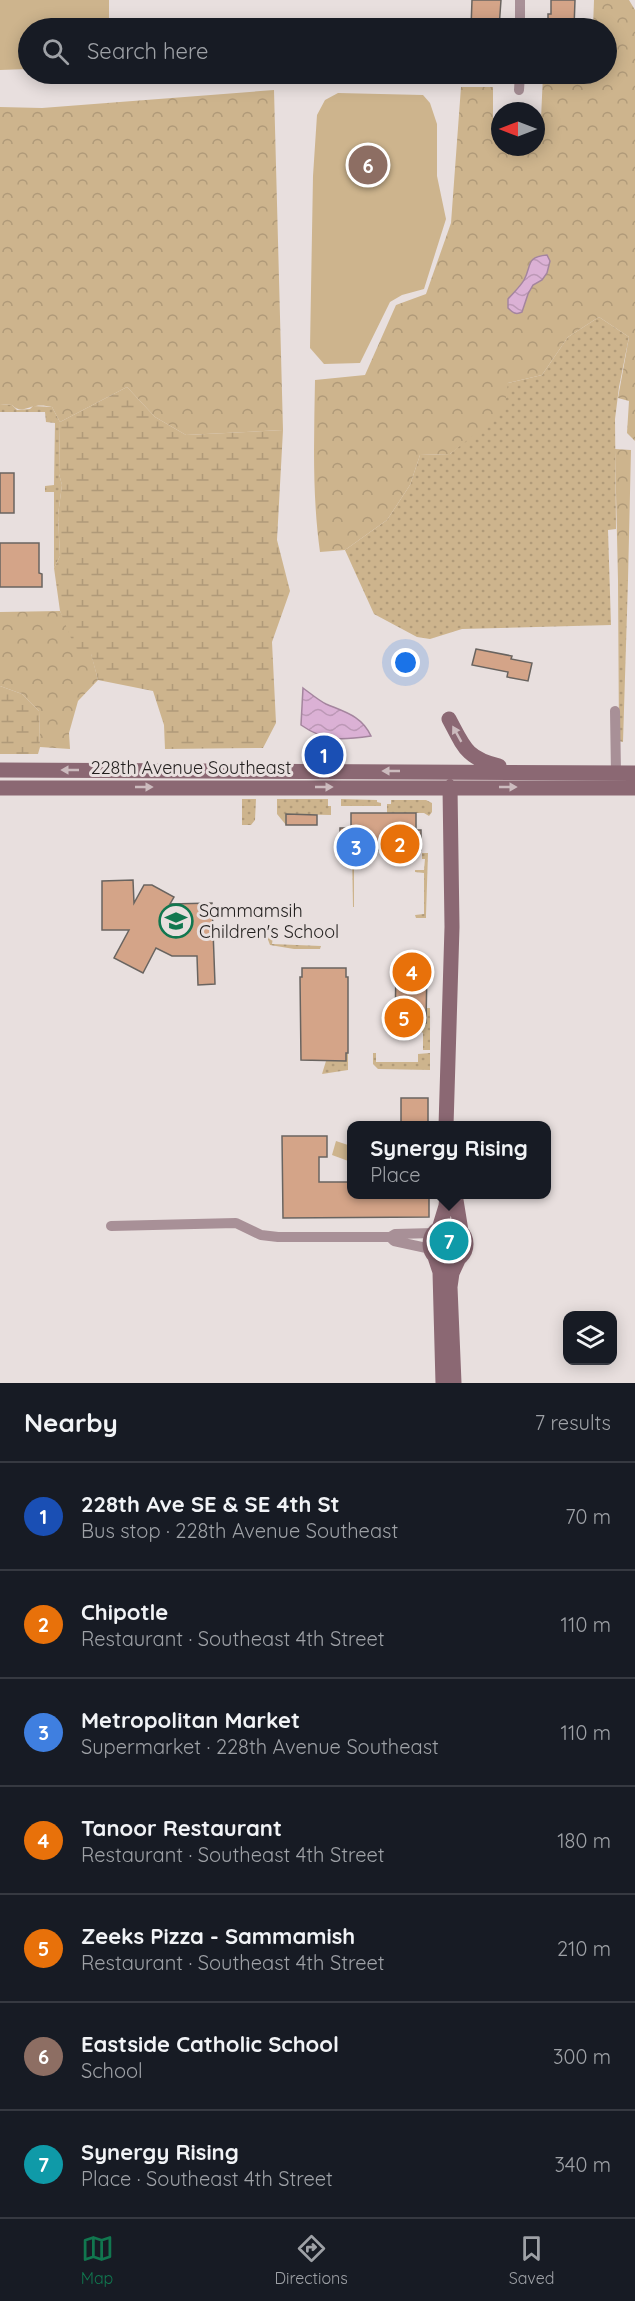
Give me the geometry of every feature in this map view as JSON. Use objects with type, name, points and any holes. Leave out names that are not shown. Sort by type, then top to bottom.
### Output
[{"type":"main road","points":[[449,719],[469,753],[482,762],[504,768],[543,772]]},
{"type":"main road","name":"228th Avenue Southeast","points":[[0,770],[635,773]]},
{"type":"main road","points":[[448,1121],[452,927],[450,787]]},
{"type":"main road","name":"228th Avenue Southeast","points":[[0,788],[635,788]]},
{"type":"main road","points":[[442,1383],[440,1272],[430,1243],[437,1231],[447,1199]]},
{"type":"main road","points":[[454,1383],[450,1287],[452,1273],[466,1244],[460,1231],[456,1199]]},
{"type":"main road","points":[[437,1231],[451,1226],[460,1231]]},
{"type":"main road","points":[[433,1253],[447,1262],[458,1260]]},
{"type":"street","points":[[520,0],[520,18]]},
{"type":"street","points":[[519,84],[519,90]]},
{"type":"street","points":[[615,711],[616,773]]},
{"type":"street","points":[[111,1226],[236,1223],[261,1234],[278,1237],[390,1237],[395,1234],[437,1231]]},
{"type":"street","points":[[390,1237],[394,1241],[433,1253]]},
{"type":"green space","points":[[0,0],[109,0],[109,18],[18,18],[18,69],[0,70]]},
{"type":"green space","points":[[594,0],[629,0],[635,10],[635,441],[627,433],[629,401],[618,398],[629,337],[599,317],[568,337],[542,375],[508,383],[504,411],[450,454],[420,455],[410,485],[387,520],[345,550],[320,552],[315,488],[315,380],[365,375],[396,305],[426,294],[451,223],[461,87],[493,87],[491,156],[545,156],[545,102],[542,102],[543,84],[617,84],[617,18],[593,18]]},
{"type":"green space","points":[[274,90],[283,430],[186,435],[155,417],[127,387],[60,422],[52,407],[38,406],[21,410],[12,405],[0,404],[0,107],[42,108]]},
{"type":"green space","points":[[338,93],[423,95],[430,103],[437,124],[437,176],[446,219],[424,289],[402,295],[390,302],[360,363],[324,364],[310,348],[313,176],[317,115],[325,100]]},
{"type":"green space","points":[[599,317],[629,337],[615,419],[616,529],[608,530],[611,625],[462,629],[430,639],[417,637],[374,614],[345,550],[387,520],[410,485],[420,455],[450,454],[474,433],[508,383],[542,375],[568,337]]},
{"type":"green space","points":[[127,387],[155,417],[186,435],[283,430],[277,540],[290,591],[272,642],[276,723],[263,748],[165,749],[164,725],[153,691],[98,680],[91,654],[75,648],[60,611],[54,568],[60,556],[58,515],[62,485],[59,474],[60,422]]},
{"type":"green space","points":[[0,404],[12,405],[17,410],[30,409],[33,406],[52,407],[60,422],[59,474],[62,485],[58,515],[60,556],[54,568],[54,492],[45,492],[45,486],[54,485],[55,423],[46,422],[45,412],[0,412]]},
{"type":"green space","points":[[615,449],[631,450],[628,580],[618,580]]},
{"type":"green space","points":[[618,580],[628,580],[623,742],[619,741]]},
{"type":"green space","points":[[60,611],[68,627],[91,653],[98,680],[78,701],[69,733],[70,749],[40,747],[39,711],[22,694],[0,686],[0,612]]},
{"type":"green space","points":[[0,686],[22,694],[39,711],[40,747],[38,754],[0,754]]},
{"type":"green space","points":[[242,799],[256,799],[255,820],[251,825],[242,825]]},
{"type":"green space","points":[[277,799],[328,799],[331,815],[286,814],[286,825],[277,814]]},
{"type":"green space","points":[[341,799],[377,800],[381,806],[341,806]]},
{"type":"green space","points":[[391,800],[426,800],[432,803],[432,812],[429,816],[424,813],[387,813],[387,804],[391,804]]},
{"type":"green space","points":[[363,852],[363,860],[354,861],[353,907],[352,853]]},
{"type":"green space","points":[[422,853],[428,853],[426,918],[416,918],[415,915],[424,914],[424,873],[415,872],[415,870],[424,870],[425,859],[422,859]]},
{"type":"green space","points":[[267,937],[273,937],[272,944],[321,946],[320,949],[294,949],[270,945]]},
{"type":"green space","points":[[426,1008],[430,1008],[430,1050],[423,1050],[423,1033],[418,1029],[418,1023],[426,1023]]},
{"type":"green space","points":[[346,1053],[348,1053],[348,1070],[322,1074],[326,1061],[345,1061]]},
{"type":"green space","points":[[373,1053],[376,1053],[376,1062],[418,1062],[418,1054],[430,1053],[430,1070],[378,1069],[373,1064]]},
{"type":"green space","points":[[336,1141],[347,1145],[347,1161],[332,1155]]},
{"type":"water","points":[[547,255],[550,261],[547,273],[542,280],[533,285],[522,312],[513,312],[508,308],[508,299],[524,280],[532,260]]},
{"type":"water","points":[[303,688],[323,702],[358,719],[371,736],[326,737],[301,725]]},
{"type":"building","points":[[472,0],[501,0],[500,18],[471,18]]},
{"type":"building","points":[[551,0],[575,0],[574,18],[548,18],[548,14],[551,14]]},
{"type":"building","points":[[0,473],[14,473],[14,513],[0,513]]},
{"type":"building","points":[[0,543],[39,543],[39,573],[42,574],[42,587],[0,587]]},
{"type":"building","points":[[476,649],[512,656],[511,659],[532,663],[528,681],[507,677],[508,672],[472,665]]},
{"type":"building","points":[[351,813],[416,813],[416,830],[421,830],[421,850],[350,850],[350,841],[340,841],[340,828],[351,828]]},
{"type":"building","points":[[286,814],[317,815],[317,825],[286,825]]},
{"type":"building","name":"Sammamsih Children's School","points":[[133,880],[134,903],[144,885],[152,885],[174,897],[170,904],[212,903],[215,984],[198,985],[197,956],[172,956],[156,948],[143,973],[114,958],[129,930],[102,930],[102,881]]},
{"type":"building","points":[[302,968],[346,968],[348,1053],[346,1053],[346,1061],[301,1060],[300,977],[302,977]]},
{"type":"building","points":[[396,969],[427,969],[426,1023],[395,1023]]},
{"type":"building","points":[[401,1098],[428,1098],[428,1121],[401,1121]]},
{"type":"building","points":[[282,1136],[327,1136],[327,1157],[319,1157],[319,1182],[347,1182],[347,1199],[429,1199],[429,1217],[283,1218]]},
{"type":"place","name":"Eastside Catholic School","points":[[368,165]]},
{"type":"place","name":"228th Ave SE & SE 4th St","points":[[324,755]]},
{"type":"place","name":"Chipotle","points":[[400,844]]},
{"type":"place","name":"Metropolitan Market","points":[[356,847]]},
{"type":"place","name":"Sammamsih Children's School","points":[[176,921]]},
{"type":"place","name":"Tanoor Restaurant","points":[[412,972]]},
{"type":"place","name":"Zeeks Pizza - Sammamish","points":[[404,1018]]},
{"type":"place","name":"Synergy Rising","points":[[449,1241]]}]
